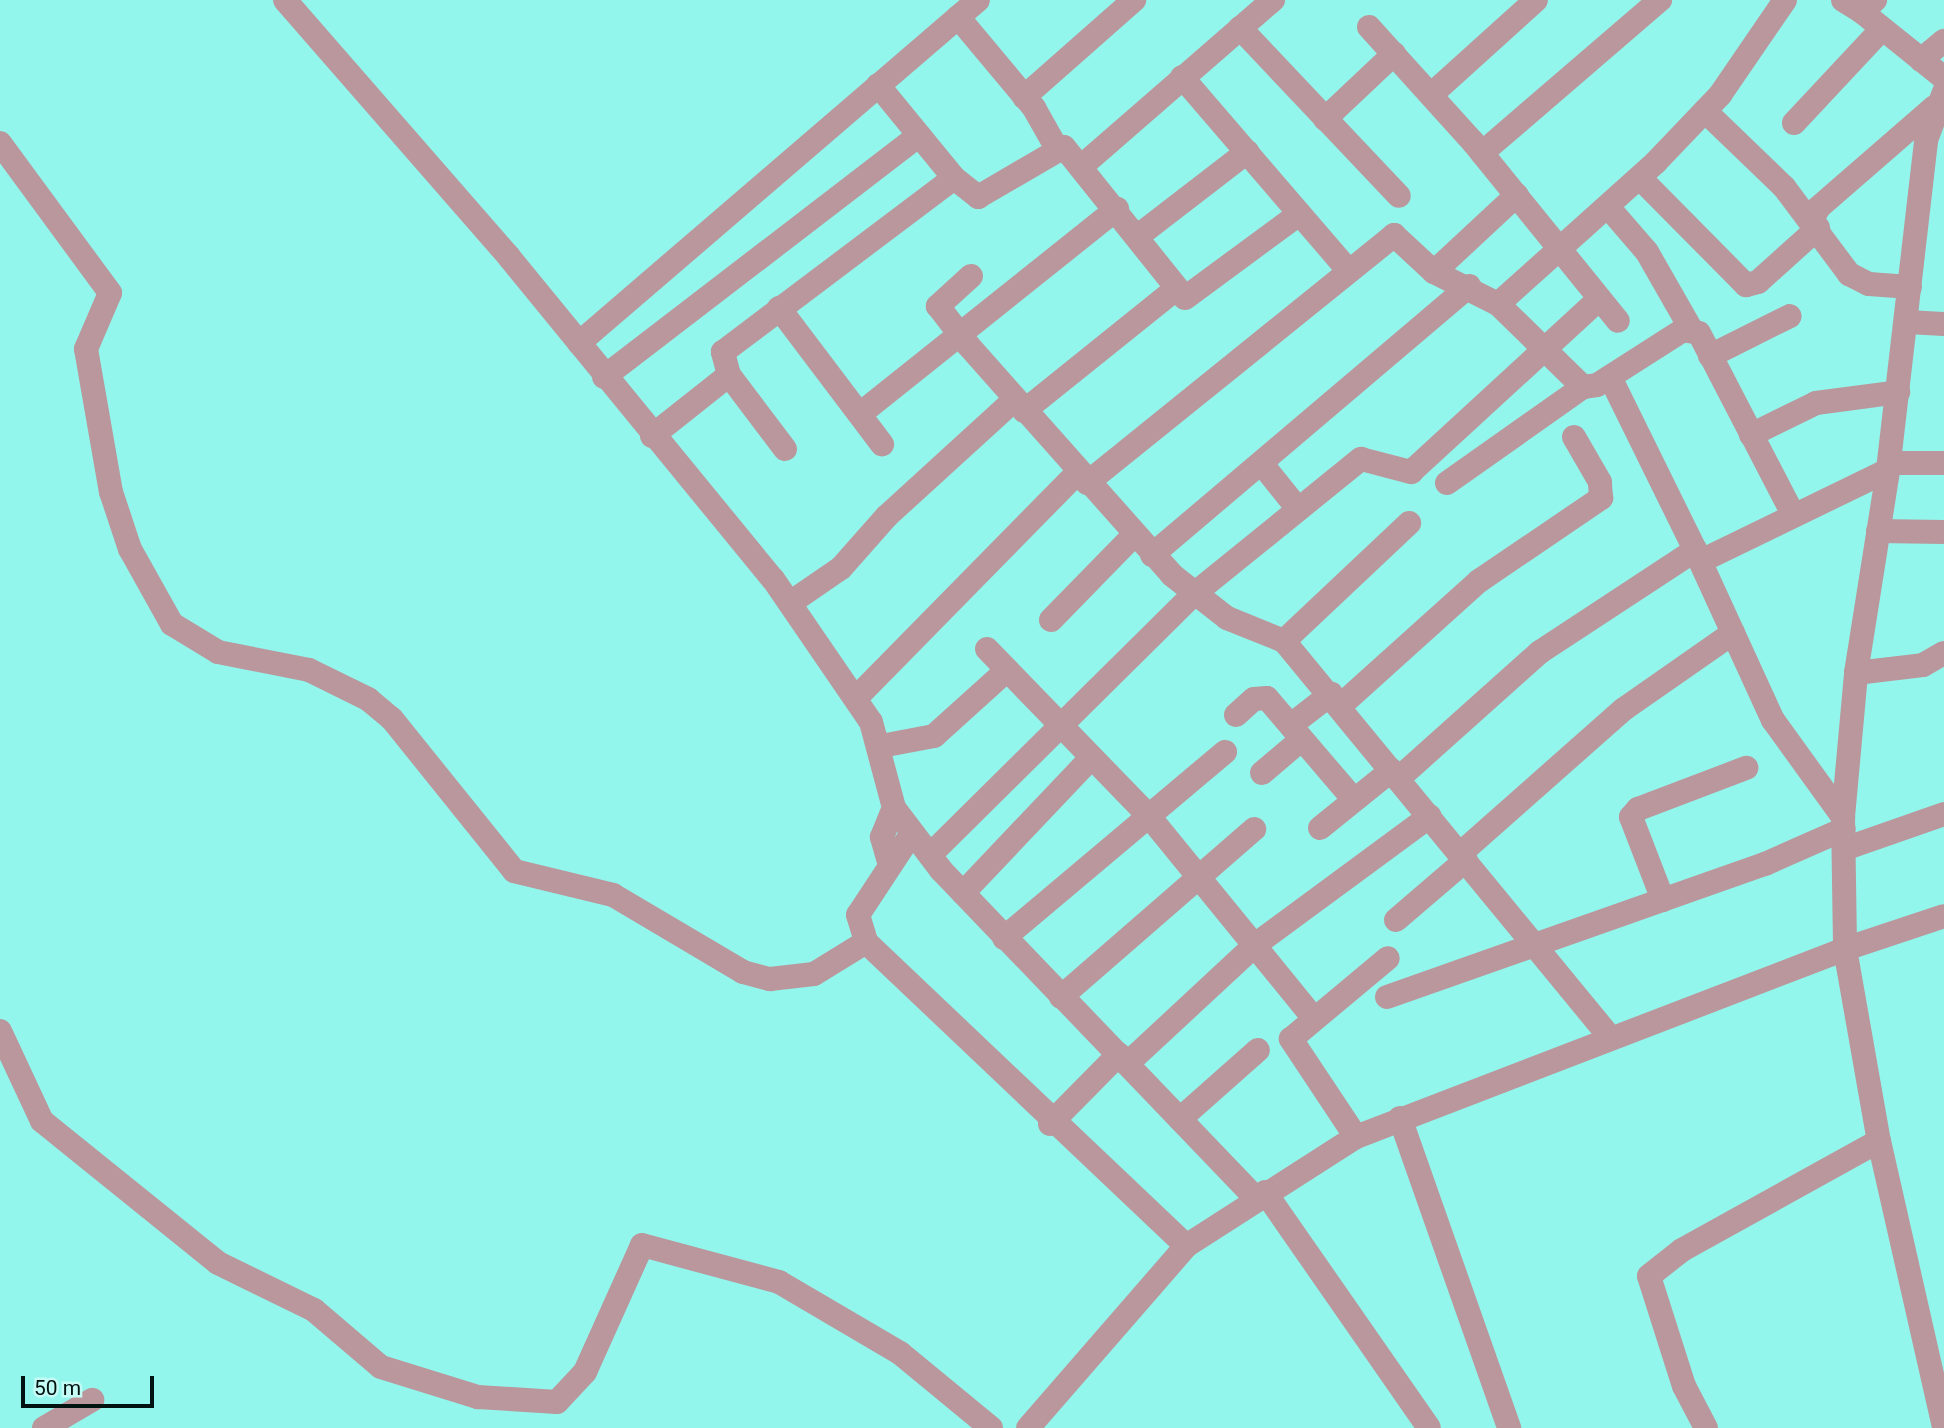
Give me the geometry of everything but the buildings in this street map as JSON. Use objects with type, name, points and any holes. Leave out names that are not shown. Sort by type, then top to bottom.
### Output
[{"type":"street","points":[[285,0],[579,343],[790,603],[856,698],[881,746],[894,808],[912,833],[1004,938],[1180,1119],[1260,1196],[1429,1428]]},
{"type":"street","points":[[579,343],[978,0]]},
{"type":"street","points":[[1024,97],[1134,0]]},
{"type":"street","points":[[1083,165],[1273,0]]},
{"type":"street","points":[[1432,94],[1536,0]]},
{"type":"street","points":[[1482,153],[1660,0]]},
{"type":"street","points":[[1498,304],[1609,208],[1705,111],[1785,0]]},
{"type":"street","points":[[1860,4],[1882,29],[1944,78]]},
{"type":"street","points":[[958,17],[1024,97],[1056,147],[1083,165],[1176,289],[1194,298],[1298,214]]},
{"type":"street","points":[[1369,26],[1482,153],[1618,321]]},
{"type":"street","points":[[1240,28],[1399,196]]},
{"type":"street","points":[[1794,123],[1882,29]]},
{"type":"street","points":[[1921,60],[1944,41]]},
{"type":"street","points":[[1325,119],[1394,54]]},
{"type":"street","points":[[1182,77],[1346,268]]},
{"type":"street","points":[[878,85],[954,178],[978,197],[1056,147]]},
{"type":"street","points":[[1640,178],[1746,285],[1758,282],[1815,224],[1818,208],[1939,99]]},
{"type":"street","points":[[1939,99],[1910,287],[1888,467],[1856,673],[1844,832],[1845,949],[1879,1141],[1944,1427]]},
{"type":"street","points":[[1705,111],[1815,224],[1860,281],[1910,287]]},
{"type":"street","points":[[604,377],[919,135]]},
{"type":"street","points":[[0,143],[110,293],[86,349],[111,492],[130,549],[172,624],[218,652],[309,670],[368,699],[392,719],[514,870],[612,895],[743,972],[770,979],[814,974],[866,942]]},
{"type":"street","points":[[1138,236],[1247,152]]},
{"type":"street","points":[[786,449],[729,375],[723,352],[954,178]]},
{"type":"street","points":[[1434,271],[1517,195]]},
{"type":"street","points":[[1609,208],[1647,252],[1691,329],[1710,356],[1793,514]]},
{"type":"street","points":[[860,414],[957,332],[1117,209]]},
{"type":"street","points":[[856,698],[1082,478],[1346,268],[1394,234],[1434,271],[1469,286],[1498,304],[1584,387]]},
{"type":"street","points":[[971,276],[939,306],[957,332],[1152,555],[1194,594],[1227,618],[1284,641],[1609,1036]]},
{"type":"street","points":[[1152,555],[1469,286]]},
{"type":"street","points":[[790,603],[841,568],[887,516],[1019,405],[1176,289]]},
{"type":"street","points":[[930,855],[1059,724],[1194,594],[1361,459],[1411,472],[1599,299]]},
{"type":"street","points":[[779,308],[882,444]]},
{"type":"street","points":[[1710,356],[1790,316]]},
{"type":"street","points":[[1907,322],[1944,324]]},
{"type":"street","points":[[1447,483],[1584,387],[1610,377],[1691,329]]},
{"type":"street","points":[[652,436],[729,375]]},
{"type":"street","points":[[1610,377],[1780,732],[1844,832]]},
{"type":"street","points":[[1751,435],[1816,402],[1898,392]]},
{"type":"street","points":[[1262,772],[1297,732],[1479,581],[1601,498],[1600,482],[1574,437]]},
{"type":"street","points":[[1320,828],[1354,800],[1395,774],[1540,652],[1698,556],[1793,514],[1888,467],[1944,463]]},
{"type":"street","points":[[1262,464],[1297,509]]},
{"type":"street","points":[[1284,641],[1409,523]]},
{"type":"street","points":[[1878,531],[1944,532]]},
{"type":"street","points":[[1051,620],[1134,535]]},
{"type":"street","points":[[1396,920],[1608,722],[1732,633]]},
{"type":"street","points":[[987,649],[1148,815],[1312,1016]]},
{"type":"street","points":[[1856,673],[1923,665],[1944,653]]},
{"type":"street","points":[[881,746],[934,736],[1007,670]]},
{"type":"street","points":[[1236,715],[1260,696],[1297,732],[1354,800]]},
{"type":"street","points":[[1004,938],[1225,752]]},
{"type":"street","points":[[963,893],[1092,757]]},
{"type":"street","points":[[1663,900],[1631,817],[1638,809],[1746,768]]},
{"type":"street","points":[[888,862],[882,837],[894,808]]},
{"type":"street","points":[[1387,997],[1538,947],[1844,832],[1944,814]]},
{"type":"street","points":[[1050,1124],[1255,945],[1430,816]]},
{"type":"street","points":[[1061,997],[1254,828]]},
{"type":"street","points":[[912,833],[888,862],[858,915],[866,942],[1050,1124],[1186,1246]]},
{"type":"street","points":[[1028,1428],[1186,1246],[1260,1196],[1356,1137],[1609,1036],[1845,949],[1944,916]]},
{"type":"street","points":[[1356,1137],[1293,1046],[1294,1032],[1388,958]]},
{"type":"street","points":[[0,1031],[42,1121],[218,1263],[314,1310],[382,1367],[478,1397],[557,1402],[585,1372],[642,1245],[779,1282],[900,1353],[991,1428]]},
{"type":"street","points":[[1180,1119],[1258,1050]]},
{"type":"street","points":[[1400,1118],[1509,1428]]},
{"type":"street","points":[[1706,1428],[1684,1386],[1649,1276],[1682,1250],[1879,1141]]},
{"type":"street","points":[[44,1428],[92,1400]]}]
